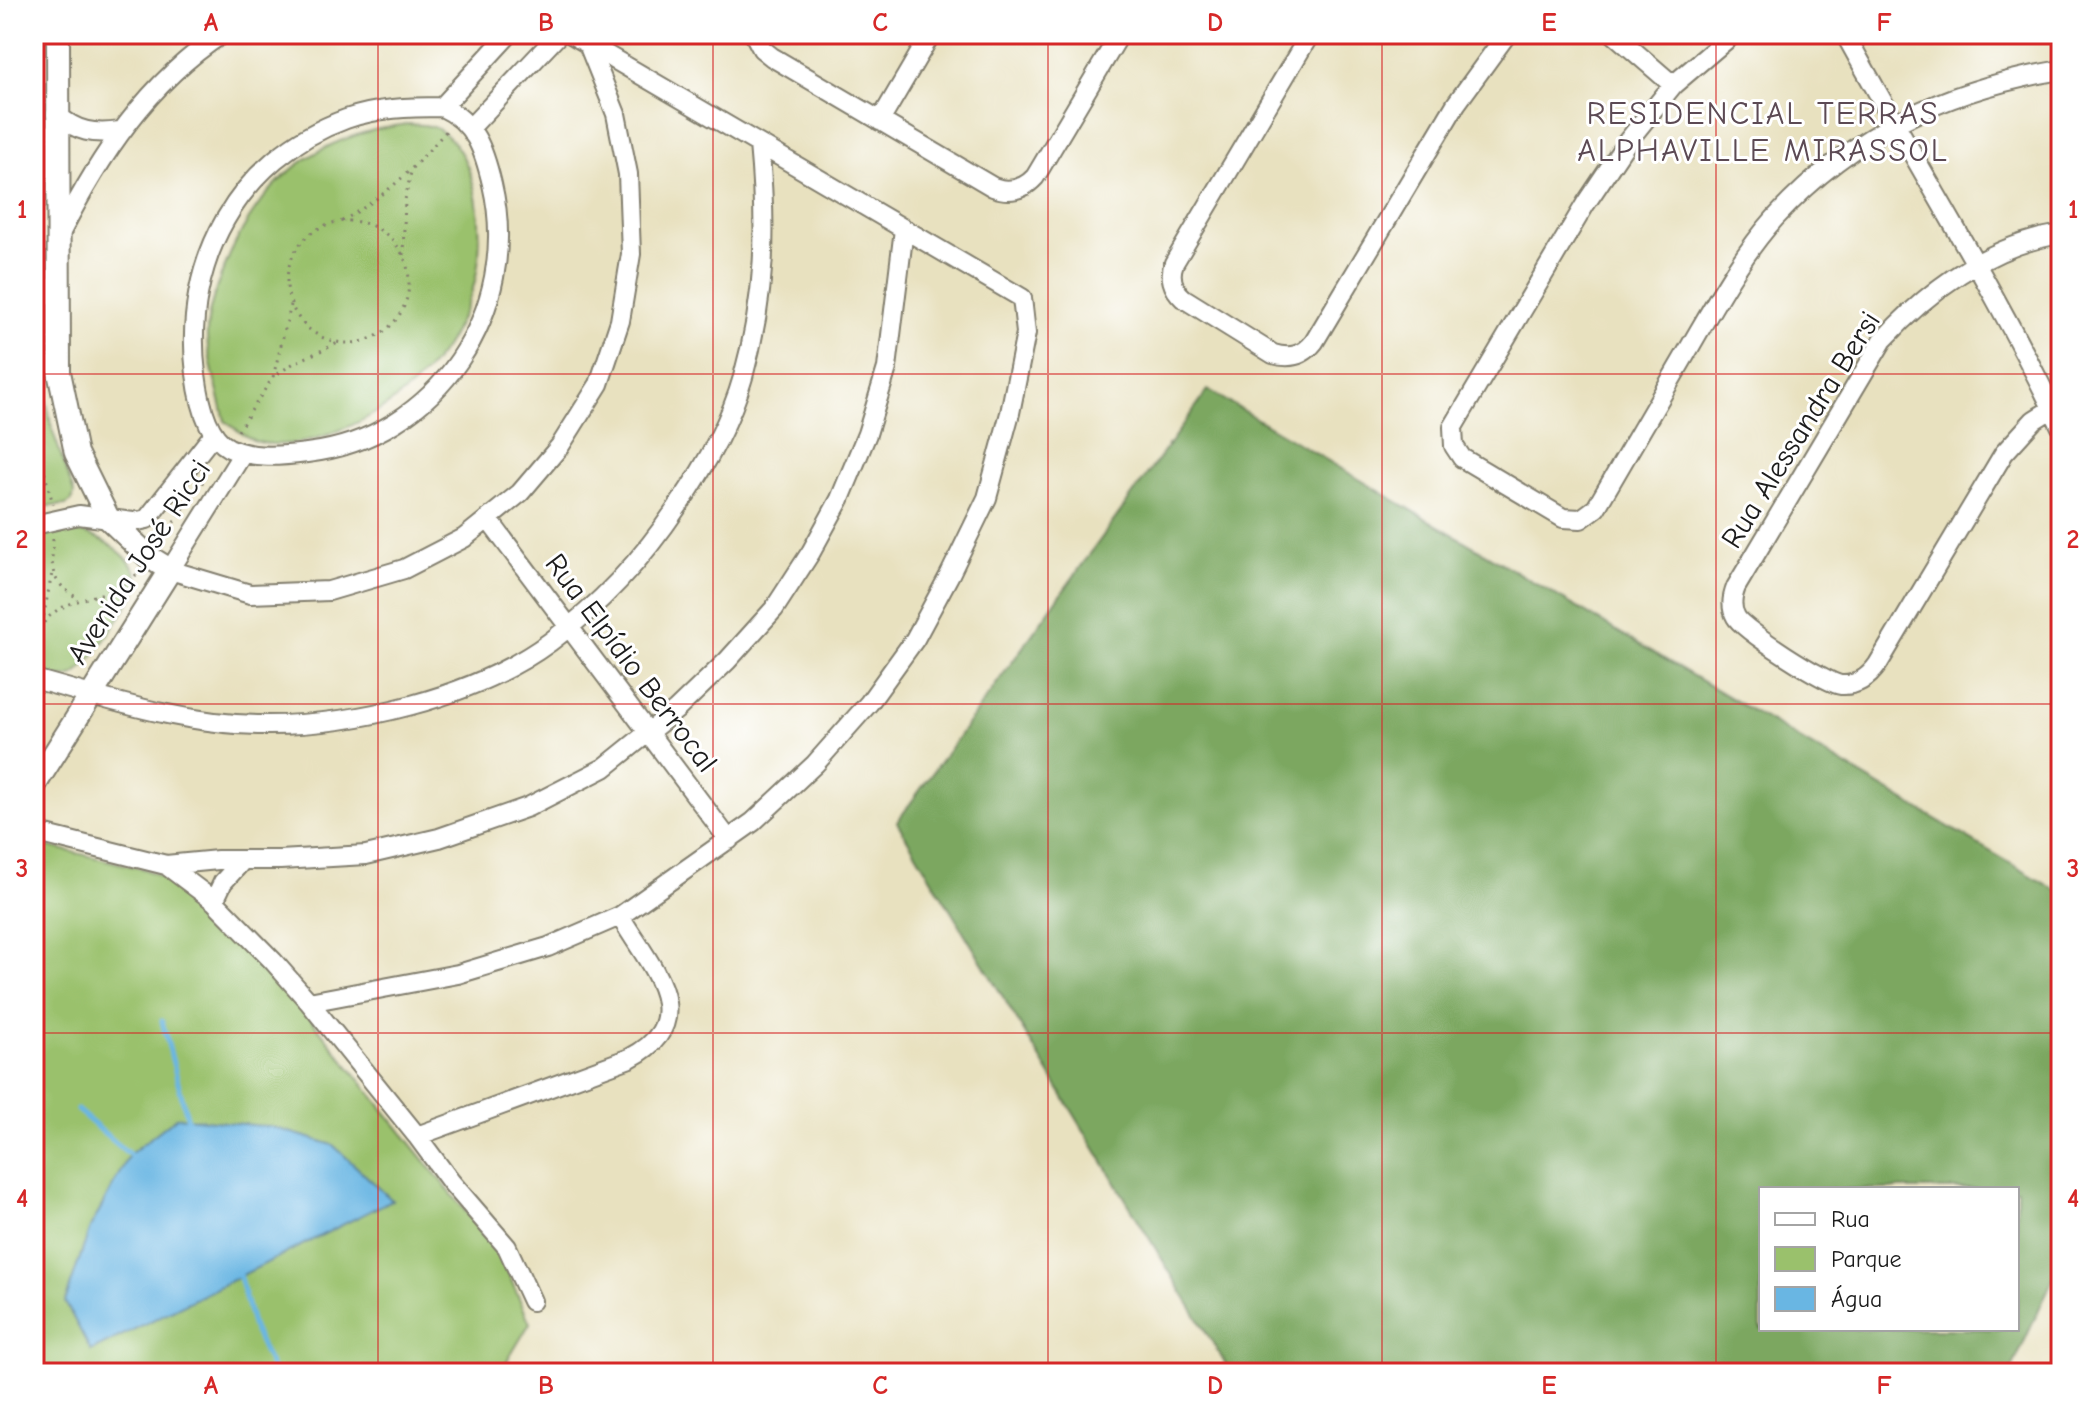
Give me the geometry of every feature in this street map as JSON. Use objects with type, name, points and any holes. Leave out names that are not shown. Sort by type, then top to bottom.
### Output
[{"type":"street","points":[[58,34],[59,372],[76,453],[108,518],[149,557],[170,570],[250,594],[329,591],[404,569],[464,538],[520,493],[560,446],[599,384],[620,321],[631,254],[628,174],[616,114],[588,44]]},
{"type":"street","points":[[57,239],[80,194],[120,131],[201,47],[222,34]]},
{"type":"street","points":[[509,34],[442,107],[460,115],[471,127],[559,34]]},
{"type":"street","points":[[309,1002],[458,974],[548,947],[620,916],[729,840],[753,822],[815,764],[869,703],[915,639],[987,498],[1010,413],[1026,333],[1022,298],[571,34]]},
{"type":"street","points":[[754,34],[762,49],[772,57],[993,187],[1010,190],[1021,188],[1038,173],[1120,34]]},
{"type":"street","points":[[880,121],[931,34]]},
{"type":"street","points":[[1310,34],[1174,263],[1172,282],[1183,298],[1273,354],[1293,356],[1308,350],[1314,342],[1456,104],[1507,34]]},
{"type":"street","points":[[1614,34],[1673,85]]},
{"type":"street","points":[[1733,34],[1673,85],[1627,142],[1586,203],[1455,423],[1452,441],[1458,454],[1559,516],[1577,520],[1590,515],[1596,508],[1729,280],[1774,219],[1830,166],[1893,123],[1947,98],[1989,85],[2061,70]]},
{"type":"street","points":[[1845,34],[2056,405],[2061,427]]},
{"type":"street","name":"Avenida José Ricci","points":[[442,107],[394,108],[347,119],[325,129],[303,140],[265,169],[233,205],[210,247],[196,293],[193,329],[198,390],[213,435],[227,447],[243,453],[285,456],[326,451],[365,439],[401,419],[433,393],[460,362],[480,326],[493,287],[499,246],[497,205],[491,178],[471,127]]},
{"type":"street","points":[[56,114],[69,125],[89,134],[120,131]]},
{"type":"street","points":[[34,679],[180,717],[257,725],[334,722],[405,707],[486,679],[549,643],[610,590],[654,542],[690,490],[720,436],[742,380],[757,318],[763,272],[764,196],[759,144]]},
{"type":"street","points":[[34,832],[166,865],[366,855],[439,838],[528,807],[604,768],[687,701],[774,609],[811,552],[840,499],[867,434],[887,368],[904,229]]},
{"type":"street","name":"Rua Alessandra Bersi","points":[[2056,405],[2018,435],[2004,453],[1874,669],[1861,681],[1849,684],[1825,680],[1746,627],[1736,616],[1733,606],[1736,587],[1883,340],[1910,310],[1941,285],[1975,264],[2010,248],[2061,234]]},
{"type":"street","name":"Avenida José Ricci","points":[[34,525],[79,515],[133,522],[147,519],[213,435]]},
{"type":"street","name":"Avenida José Ricci","points":[[34,786],[243,453]]},
{"type":"street","name":"Rua Elpídio Berrocal","points":[[488,519],[729,840]]},
{"type":"street","points":[[214,901],[223,882],[243,860]]},
{"type":"street","points":[[166,865],[214,901],[309,1002],[451,1182],[507,1247],[532,1301]]},
{"type":"street","points":[[417,1136],[630,1058],[649,1048],[662,1034],[668,1002],[663,987],[620,916]]},
{"type":"path","points":[[34,68],[34,80]]},
{"type":"path","points":[[291,305],[306,326],[328,340],[341,342],[353,343],[378,335],[397,318],[403,307],[408,283],[403,258],[405,200],[411,172],[389,191],[342,222]]},
{"type":"path","points":[[341,342],[294,363],[273,377],[291,305],[287,280],[292,256],[299,245],[318,229],[354,222],[388,237],[403,258]]},
{"type":"path","points":[[42,625],[52,573]]},
{"type":"green space","points":[[35,35],[41,40],[37,306],[41,372],[52,429],[74,493],[72,501],[66,505],[34,507]]},
{"type":"green space","points":[[408,124],[435,127],[452,141],[463,158],[477,200],[478,267],[458,325],[425,373],[403,394],[365,419],[308,441],[276,444],[255,441],[225,421],[207,337],[215,292],[239,236],[274,186],[319,151],[375,130]]},
{"type":"green space","points":[[1208,390],[2061,893],[2061,1261],[2010,1373],[1231,1373],[897,822]]},
{"type":"green space","points":[[57,530],[79,532],[113,547],[131,563],[138,583],[135,593],[96,652],[79,671],[63,677],[34,671],[34,536]]},
{"type":"green space","points":[[34,843],[144,869],[174,882],[266,967],[499,1253],[530,1323],[500,1373],[34,1373]]},
{"type":"water","points":[[177,1117],[272,1127],[333,1145],[392,1200],[91,1351],[65,1302],[90,1228],[130,1154]]},
{"type":"waterway","points":[[162,1021],[189,1124]]},
{"type":"waterway","points":[[77,1110],[135,1159]]},
{"type":"waterway","points":[[238,1270],[253,1328],[274,1373]]},
{"type":"district","name":"RESIDENCIAL TERRAS ALPHAVILLE MIRASSOL","points":[[1763,132]]}]
